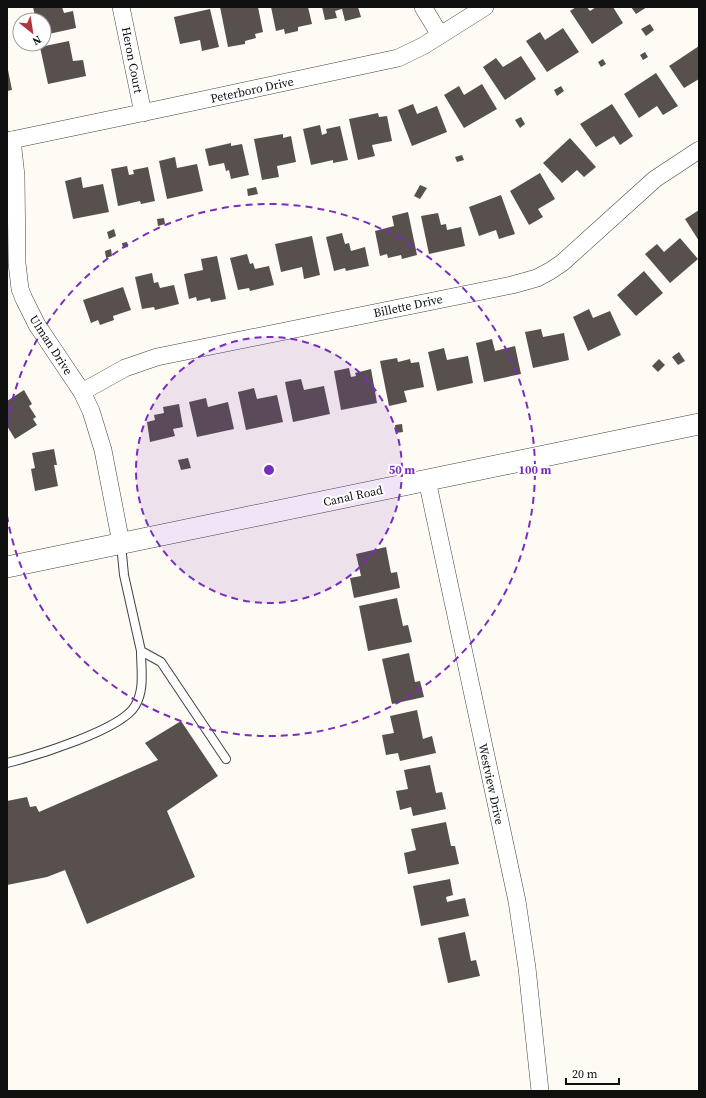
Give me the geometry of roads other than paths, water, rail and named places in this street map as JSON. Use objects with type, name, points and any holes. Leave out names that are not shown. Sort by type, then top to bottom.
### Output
[{"type":"street","name":"Heron Court","points":[[121,7],[143,113]]},
{"type":"street","points":[[423,7],[440,35]]},
{"type":"street","name":"Peterboro Drive","points":[[9,141],[383,62],[411,52],[485,7]]},
{"type":"street","name":"Ulman Drive","points":[[9,141],[16,176],[17,263],[20,289],[37,325],[82,392],[91,411],[101,445],[121,543]]},
{"type":"street","name":"Billette Drive","points":[[82,392],[125,368],[157,357],[512,285],[537,278],[550,271],[575,252],[656,179],[699,150]]},
{"type":"street","name":"Canal Road","points":[[7,567],[699,424]]},
{"type":"street","name":"Westview Drive","points":[[426,480],[517,901],[527,968],[540,1091]]},
{"type":"lane","points":[[7,763],[63,746],[104,728],[122,718],[135,707],[141,691],[141,651],[124,576],[121,543]]},
{"type":"lane","points":[[141,651],[162,662],[226,759]]}]
